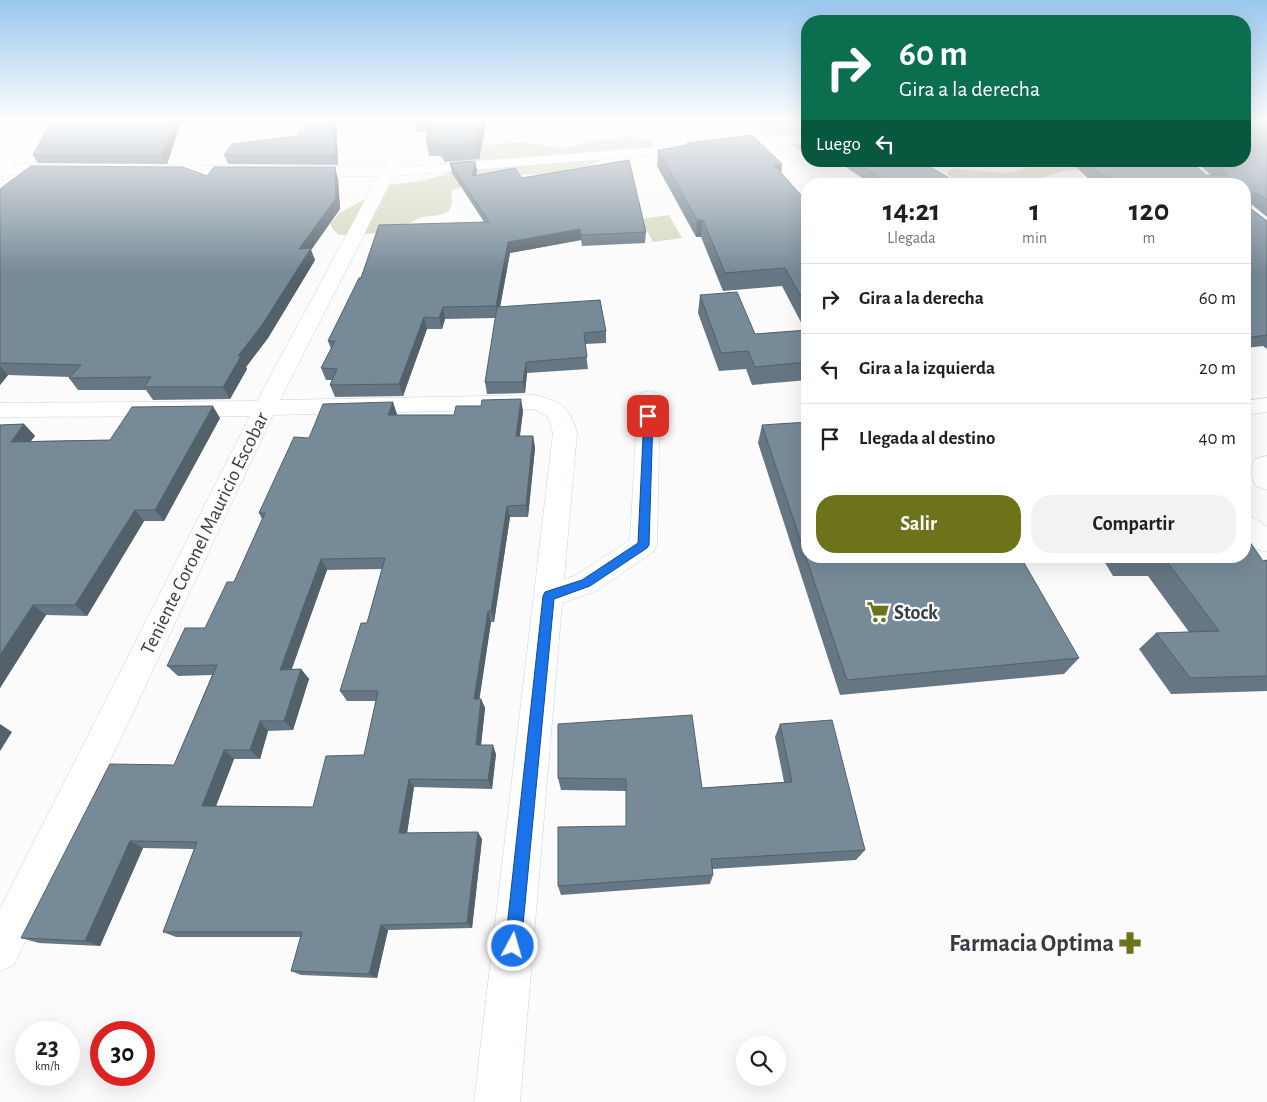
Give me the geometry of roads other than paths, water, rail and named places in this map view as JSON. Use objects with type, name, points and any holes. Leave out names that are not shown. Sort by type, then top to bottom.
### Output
[{"type":"street","points":[[193,170],[262,171]]},
{"type":"street","points":[[282,171],[412,170]]},
{"type":"street","name":"Teniente Coronel Mauricio Escobar","points":[[0,951],[265,408],[384,178],[392,172]]},
{"type":"street","points":[[549,596],[586,583],[643,545],[649,398]]},
{"type":"street","points":[[0,410],[265,408],[535,402],[547,405],[562,420],[565,433],[497,1102]]},
{"type":"street","points":[[1251,407],[1267,406]]},
{"type":"street","points":[[1267,465],[1264,466],[1265,480],[1267,481]]},
{"type":"street","points":[[1251,530],[1267,542]]},
{"type":"place","name":"Stock","points":[[878,612]]},
{"type":"place","name":"Farmacia Optima","points":[[1130,943]]}]
